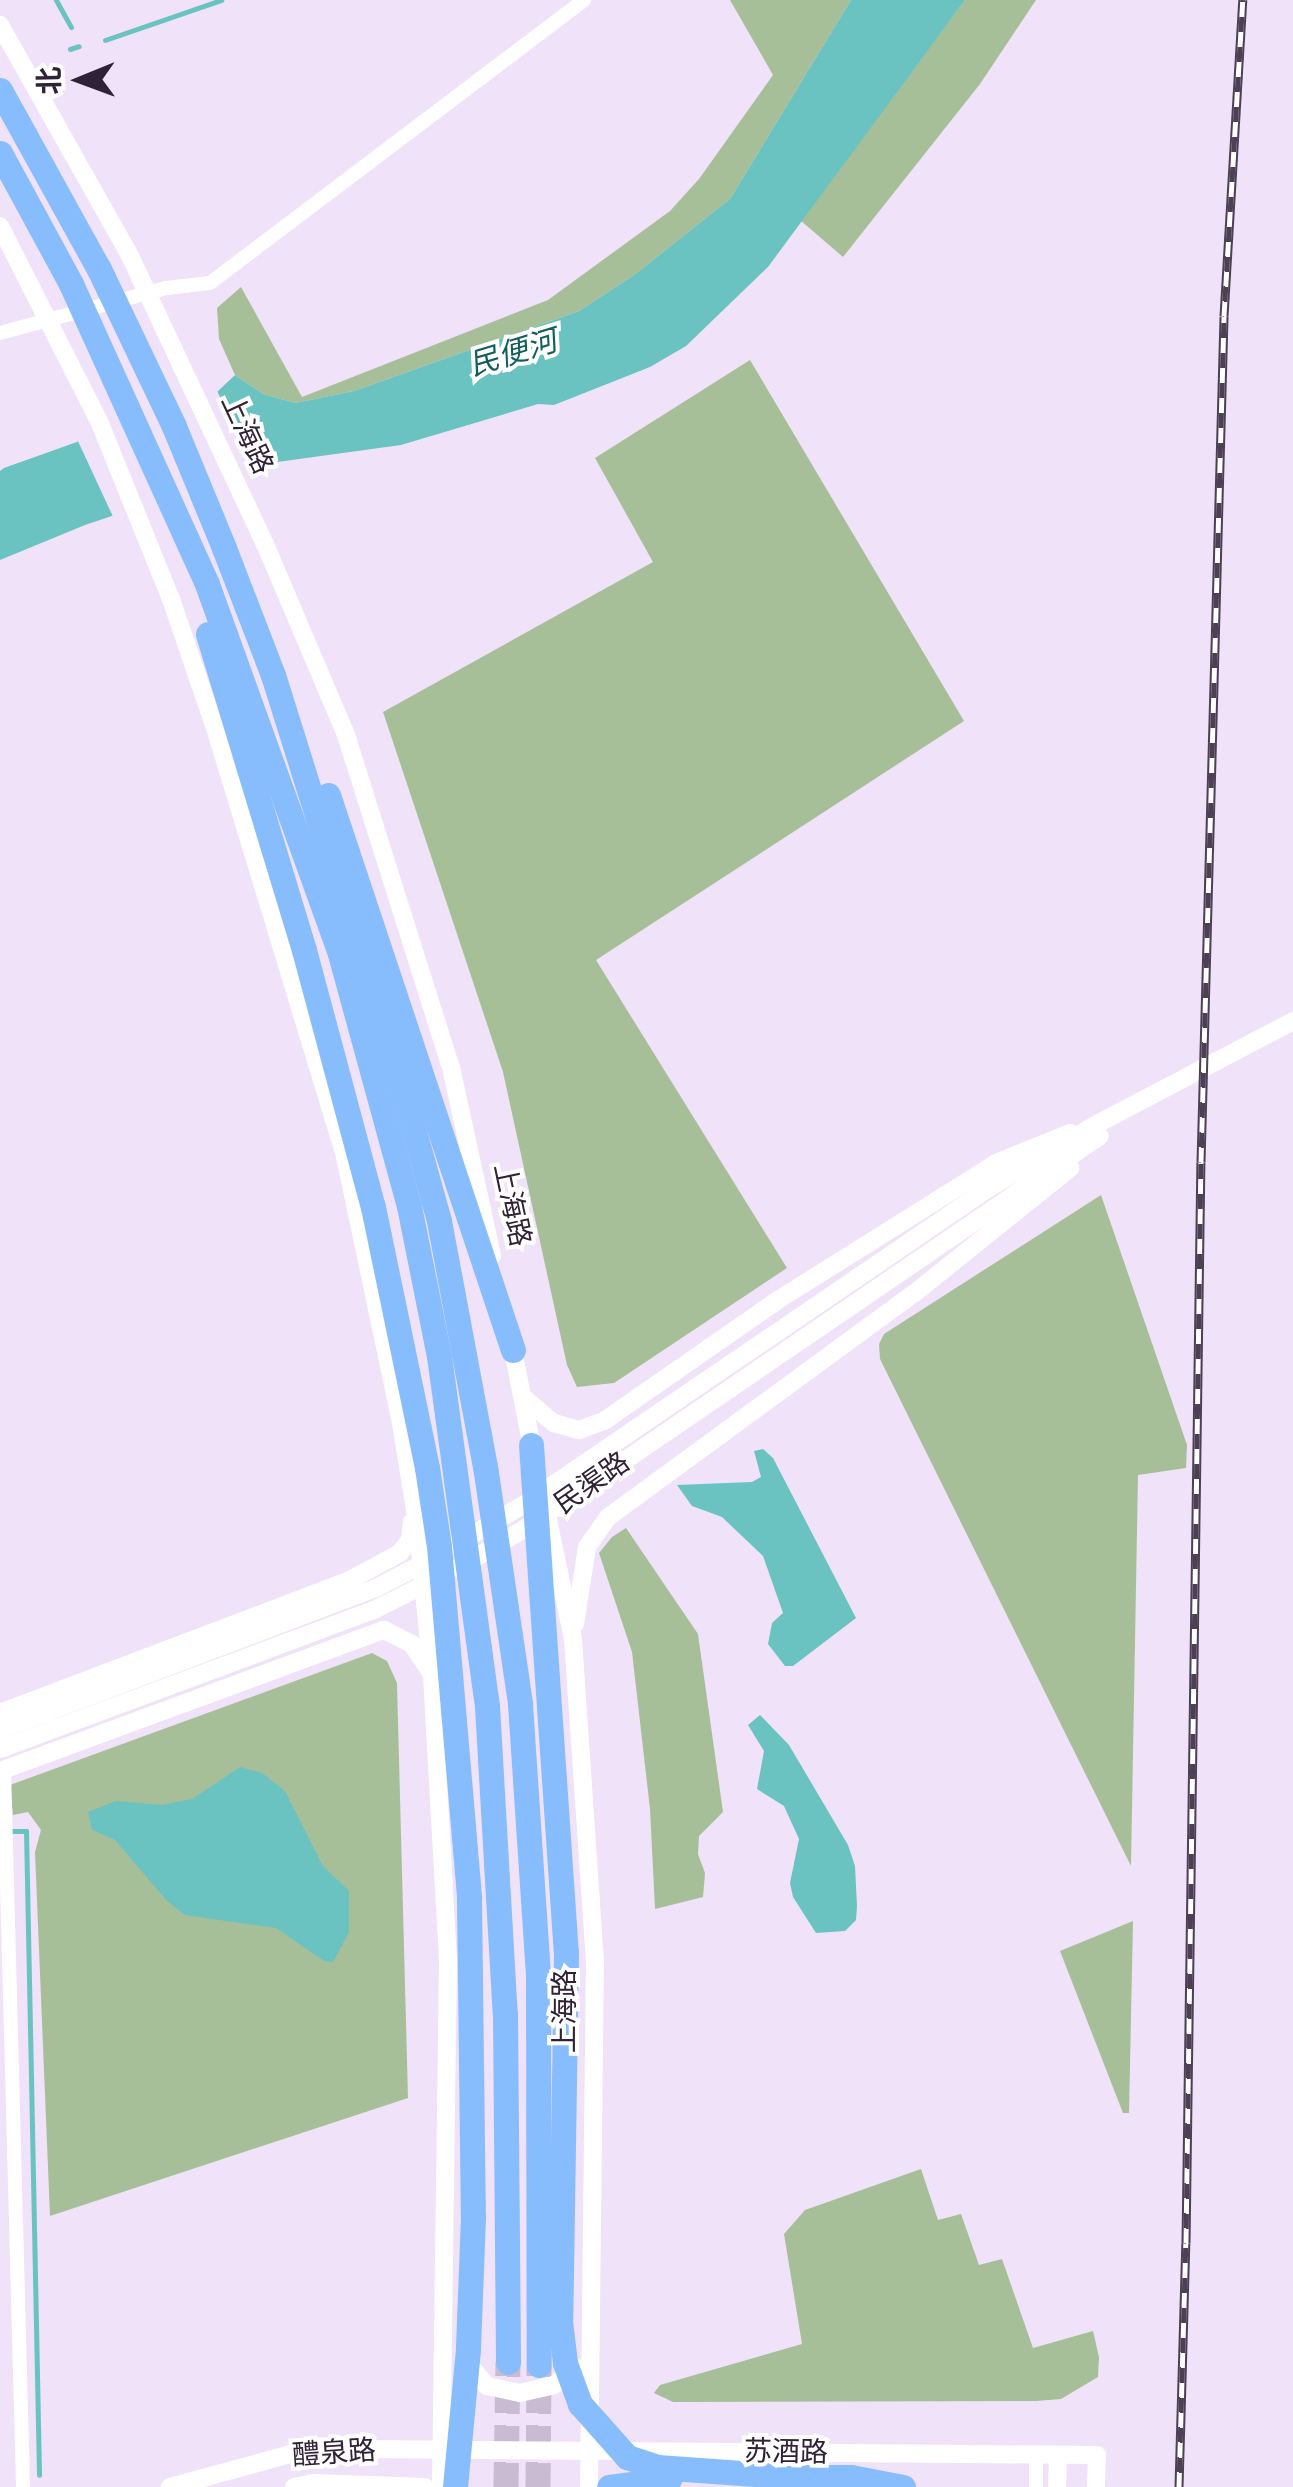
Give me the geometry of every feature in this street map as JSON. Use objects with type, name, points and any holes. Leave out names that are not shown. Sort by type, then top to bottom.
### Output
[{"type":"highway","name":"上海路","points":[[0,90],[98,269],[173,424],[224,548],[273,675],[435,1206],[464,1340],[501,1559],[520,1704],[538,1973],[539,2365]]},
{"type":"highway","points":[[0,153],[71,284],[157,472],[304,950],[364,1171],[424,1449],[459,1747],[471,2010],[473,2217],[468,2348],[455,2487]]},
{"type":"highway","points":[[191,590],[340,954],[409,1206],[439,1356],[476,1608],[502,1901],[508,2362]]},
{"type":"highway","points":[[273,675],[317,760],[513,1350]]},
{"type":"highway","points":[[531,1445],[566,1954],[561,2346],[580,2404],[606,2438],[640,2464],[797,2477]]},
{"type":"highway","points":[[609,2487],[642,2480],[851,2476],[903,2487]]},
{"type":"main road","name":"上海路","points":[[0,25],[130,256],[265,544],[346,736],[446,1053],[573,1639],[596,1959],[589,2487]]},
{"type":"main road","points":[[0,226],[191,590],[345,1157],[412,1486],[432,1674],[448,1959],[441,2487]]},
{"type":"main road","name":"民渠路","points":[[0,1730],[376,1588],[412,1570],[525,1504],[1126,1112],[1293,1020]]},
{"type":"main road","points":[[524,1399],[554,1423],[579,1430],[604,1421],[778,1300],[996,1163],[1036,1144],[1100,1129]]},
{"type":"main road","points":[[573,1639],[587,1548],[607,1518],[916,1292],[1076,1163],[1100,1129]]},
{"type":"main road","name":"民渠路","points":[[0,1749],[374,1610],[454,1570],[529,1526],[994,1196]]},
{"type":"main road","points":[[0,1714],[380,1565],[410,1540],[412,1486]]},
{"type":"main road","points":[[2,1770],[384,1630],[412,1644],[432,1674]]},
{"type":"main road","points":[[446,2229],[462,2354],[487,2386],[534,2392],[564,2380],[581,2362],[592,2222]]},
{"type":"main road","name":"苏酒路","points":[[442,2449],[1097,2455],[1096,2487]]},
{"type":"main road","name":"醴泉路","points":[[170,2487],[298,2452],[442,2449]]},
{"type":"main road","points":[[1057,2487],[1058,2455]]},
{"type":"main road","name":"醴泉路","points":[[294,2487],[314,2483],[425,2487]]},
{"type":"street","points":[[0,333],[166,288],[196,288],[210,283],[584,0]]},
{"type":"street","points":[[2,1770],[23,2487]]},
{"type":"street","points":[[1036,2454],[1036,2487]]},
{"type":"shaded area","points":[[730,0],[851,0],[730,199],[634,275],[579,311],[354,391],[295,403],[263,394],[235,375],[219,339],[217,308],[241,287],[302,397],[548,300],[670,211],[699,179],[773,75]]},
{"type":"shaded area","points":[[965,0],[1036,0],[980,84],[843,257],[800,220]]},
{"type":"shaded area","points":[[750,360],[964,721],[596,960],[787,1268],[614,1383],[577,1387],[567,1365],[503,1072],[383,712],[653,562],[595,458]]},
{"type":"shaded area","points":[[1101,1195],[1187,1445],[1186,1468],[1138,1475],[1131,1866],[880,1359],[879,1344],[884,1334]]},
{"type":"shaded area","points":[[626,1528],[698,1634],[723,1812],[699,1836],[698,1854],[705,1873],[703,1897],[655,1909],[650,1809],[632,1652],[599,1553]]},
{"type":"shaded area","points":[[372,1653],[387,1661],[397,1683],[408,2098],[50,2216],[35,1852],[41,1830],[28,1812],[13,1815],[10,1785]]},
{"type":"shaded area","points":[[1133,1921],[1129,2113],[1123,2113],[1060,1951]]},
{"type":"shaded area","points":[[921,2169],[938,2220],[961,2214],[979,2265],[1002,2259],[1033,2348],[1093,2331],[1099,2357],[1098,2377],[1061,2399],[1036,2401],[673,2402],[654,2393],[660,2385],[802,2344],[784,2234],[805,2210]]},
{"type":"water","name":"民便河","points":[[851,0],[965,0],[768,267],[686,346],[650,367],[554,405],[538,404],[401,445],[270,463],[85,525],[0,560],[0,471],[4,468],[217,392],[235,375],[263,394],[295,403],[354,391],[579,311],[634,275],[730,199]]},
{"type":"water","points":[[763,1449],[773,1458],[856,1618],[793,1666],[785,1666],[768,1644],[772,1623],[783,1613],[763,1556],[722,1517],[692,1506],[677,1485],[752,1482],[761,1477],[754,1451]]},
{"type":"water","points":[[760,1715],[789,1745],[848,1845],[855,1866],[857,1906],[856,1920],[845,1931],[816,1933],[793,1897],[790,1883],[799,1839],[784,1806],[757,1789],[764,1751],[748,1725]]},
{"type":"water","points":[[240,1767],[262,1773],[285,1791],[323,1866],[349,1891],[349,1932],[333,1962],[324,1961],[276,1928],[185,1915],[167,1901],[115,1840],[92,1830],[88,1812],[116,1801],[161,1805],[192,1799]]},
{"type":"pier","points":[[215,386],[254,473],[115,521],[77,439]]},
{"type":"waterway","points":[[56,0],[71,27]]},
{"type":"waterway","points":[[105,40],[221,0]]},
{"type":"waterway","points":[[70,49],[79,46]]},
{"type":"waterway","points":[[11,1831],[26,1831],[39,2475]]},
{"type":"tunnel","points":[[506,2487],[508,2362]]},
{"type":"tunnel","points":[[538,2487],[539,2367]]},
{"type":"railway","points":[[1179,2487],[1201,1162],[1224,316],[1243,0]]}]
